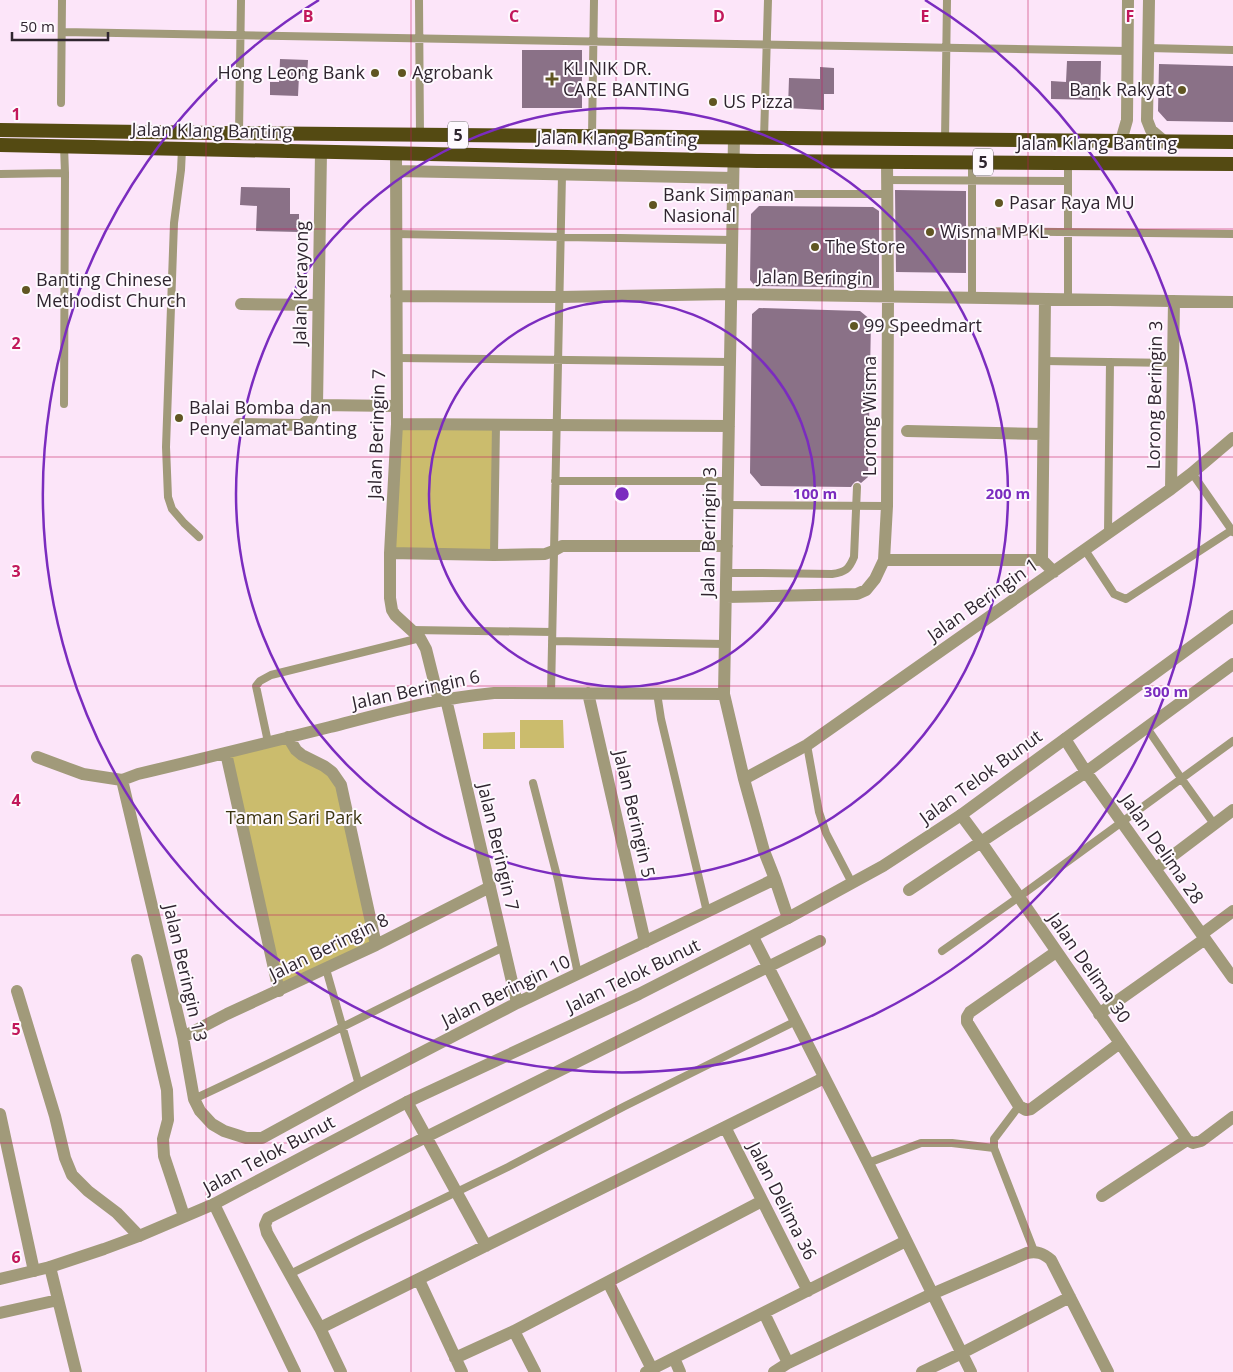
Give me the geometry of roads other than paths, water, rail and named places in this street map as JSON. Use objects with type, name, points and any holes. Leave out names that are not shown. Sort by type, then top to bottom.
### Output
[{"type":"highway","name":"Jalan Klang Banting","points":[[0,130],[1233,142]]},
{"type":"highway","name":"Jalan Klang Banting","points":[[0,145],[734,160],[1233,164]]},
{"type":"street","points":[[1121,141],[1127,120],[1128,0]]},
{"type":"street","points":[[1149,0],[1147,120],[1151,130],[1164,142]]},
{"type":"street","points":[[181,132],[182,149]]},
{"type":"street","name":"Jalan Beringin 3","points":[[734,138],[724,694],[744,779],[764,851],[788,918]]},
{"type":"street","name":"Jalan Kerayong","points":[[315,409],[321,152]]},
{"type":"street","name":"Jalan Beringin 7","points":[[396,153],[397,424],[390,553],[390,598],[395,616],[416,634],[426,649],[442,700],[490,887],[517,1003]]},
{"type":"street","name":"Lorong Wisma","points":[[726,597],[857,594],[866,590],[875,579],[884,560],[887,506],[887,161]]},
{"type":"street","points":[[396,171],[733,178]]},
{"type":"street","name":"Jalan Beringin","points":[[396,296],[559,297],[731,294],[1233,302]]},
{"type":"street","points":[[1042,560],[1045,299]]},
{"type":"street","name":"Lorong Beringin 3","points":[[1171,489],[1174,301]]},
{"type":"street","points":[[240,304],[318,305]]},
{"type":"street","points":[[238,424],[302,425],[308,421],[315,409],[396,406]]},
{"type":"street","points":[[397,424],[729,426]]},
{"type":"street","points":[[907,431],[1043,434]]},
{"type":"street","name":"Jalan Beringin 1","points":[[744,779],[807,746],[1171,489],[1233,438]]},
{"type":"street","points":[[390,553],[545,554],[562,546],[727,546]]},
{"type":"street","points":[[884,560],[1042,560],[1054,572]]},
{"type":"street","name":"Jalan Telok Bunut","points":[[0,1279],[50,1267],[139,1236],[214,1204],[407,1102],[639,994],[753,937],[883,866],[961,815],[1233,616]]},
{"type":"street","points":[[910,890],[1086,772],[1233,664]]},
{"type":"street","name":"Jalan Beringin 6","points":[[122,780],[138,774],[226,752],[442,700],[494,692],[724,694]]},
{"type":"street","name":"Jalan Beringin 5","points":[[588,693],[645,942]]},
{"type":"street","points":[[288,737],[296,750],[332,772],[341,785],[376,945]]},
{"type":"street","name":"Jalan Delima 28","points":[[1064,739],[1233,978]]},
{"type":"street","points":[[226,752],[279,991]]},
{"type":"street","points":[[37,757],[83,774],[122,780]]},
{"type":"street","name":"Jalan Beringin 13","points":[[122,780],[183,1036],[194,1099],[200,1111],[212,1124],[224,1131],[255,1139]]},
{"type":"street","points":[[1155,869],[1233,810]]},
{"type":"street","name":"Jalan Delima 30","points":[[961,815],[1187,1140]]},
{"type":"street","name":"Jalan Beringin 10","points":[[255,1139],[262,1138],[517,1003],[775,879]]},
{"type":"street","name":"Jalan Beringin 8","points":[[183,1036],[376,945],[490,887]]},
{"type":"street","points":[[1099,1014],[1204,937],[1233,912]]},
{"type":"street","points":[[753,937],[868,1163],[971,1372]]},
{"type":"street","points":[[341,1372],[320,1328],[267,1232],[265,1226],[268,1218],[426,1137],[820,941]]},
{"type":"street","points":[[1056,952],[967,1016],[967,1022],[1019,1106],[1026,1110],[1031,1109],[1120,1044]]},
{"type":"street","points":[[137,960],[167,1090],[168,1120],[163,1139],[164,1156],[184,1216]]},
{"type":"street","points":[[17,992],[72,1175],[88,1191],[117,1213],[139,1236]]},
{"type":"street","points":[[320,1328],[824,1078]]},
{"type":"street","points":[[407,1102],[486,1246]]},
{"type":"street","points":[[0,1114],[34,1271]]},
{"type":"street","points":[[1102,1196],[1187,1140],[1194,1143],[1201,1142],[1233,1117]]},
{"type":"street","name":"Jalan Delima 36","points":[[725,1128],[808,1291]]},
{"type":"street","points":[[455,1358],[514,1331],[762,1201]]},
{"type":"street","points":[[214,1204],[295,1372]]},
{"type":"street","points":[[608,1282],[649,1371],[906,1241]]},
{"type":"street","points":[[774,1372],[788,1363],[932,1294],[1034,1251],[1051,1260],[1108,1372]]},
{"type":"street","points":[[50,1267],[76,1372]]},
{"type":"street","points":[[419,1280],[462,1372]]},
{"type":"street","points":[[922,1372],[1070,1297]]},
{"type":"street","points":[[0,1313],[58,1300]]},
{"type":"street","points":[[764,1313],[788,1363]]},
{"type":"street","points":[[514,1331],[536,1372]]},
{"type":"street","points":[[674,1358],[680,1372]]},
{"type":"lane","points":[[61,103],[62,0]]},
{"type":"lane","points":[[239,133],[241,0]]},
{"type":"lane","points":[[419,0],[420,135]]},
{"type":"lane","points":[[592,136],[594,0]]},
{"type":"lane","points":[[764,138],[768,0]]},
{"type":"lane","points":[[945,140],[947,0]]},
{"type":"lane","points":[[62,32],[1128,51]]},
{"type":"lane","points":[[1148,48],[1233,50]]},
{"type":"lane","points":[[64,146],[64,404]]},
{"type":"lane","points":[[182,149],[174,223],[166,447],[168,497],[172,509],[199,537]]},
{"type":"lane","points":[[972,162],[972,298]]},
{"type":"lane","points":[[1068,163],[1068,299]]},
{"type":"lane","points":[[0,174],[64,173]]},
{"type":"lane","points":[[551,693],[562,175]]},
{"type":"lane","points":[[886,180],[1068,181]]},
{"type":"lane","points":[[733,194],[886,194]]},
{"type":"lane","points":[[971,231],[1233,234]]},
{"type":"lane","points":[[396,234],[732,240]]},
{"type":"lane","points":[[396,358],[730,362]]},
{"type":"lane","points":[[1044,361],[1173,363]]},
{"type":"lane","points":[[1108,533],[1110,362]]},
{"type":"lane","points":[[494,555],[496,425]]},
{"type":"lane","points":[[1085,550],[1114,594],[1126,599],[1232,531],[1192,473]]},
{"type":"lane","points":[[555,481],[728,481]]},
{"type":"lane","points":[[726,573],[832,574],[842,572],[850,566],[854,557],[858,487]]},
{"type":"lane","points":[[727,505],[887,506]]},
{"type":"lane","points":[[268,742],[256,686],[271,675],[416,634],[552,632]]},
{"type":"lane","points":[[552,641],[725,644]]},
{"type":"lane","points":[[658,693],[661,718],[707,912]]},
{"type":"lane","points":[[1147,728],[1214,824]]},
{"type":"lane","points":[[942,951],[1233,741]]},
{"type":"lane","points":[[807,746],[819,812],[826,833],[852,883]]},
{"type":"lane","points":[[534,783],[558,880],[578,974]]},
{"type":"lane","points":[[194,1099],[275,1061],[422,986],[504,947]]},
{"type":"lane","points":[[326,969],[359,1085]]},
{"type":"lane","points":[[290,1274],[796,1021]]},
{"type":"lane","points":[[1019,1106],[994,1139],[994,1148],[1034,1251]]},
{"type":"lane","points":[[868,1163],[921,1143],[952,1143],[994,1148]]},
{"type":"place","name":"Hong Leong Bank","points":[[375,73]]},
{"type":"place","name":"Agrobank","points":[[402,73]]},
{"type":"place","name":"KLINIK DR. CARE BANTING","points":[[552,79]]},
{"type":"place","name":"Bank Rakyat","points":[[1182,90]]},
{"type":"place","name":"US Pizza","points":[[713,102]]},
{"type":"place","name":"Pasar Raya MU","points":[[999,203]]},
{"type":"place","name":"Bank Simpanan Nasional","points":[[653,205]]},
{"type":"place","name":"Wisma MPKL","points":[[930,232]]},
{"type":"place","name":"The Store","points":[[815,247]]},
{"type":"place","name":"Banting Chinese Methodist Church","points":[[26,290]]},
{"type":"place","name":"99 Speedmart","points":[[854,326]]},
{"type":"place","name":"Balai Bomba dan Penyelamat Banting","points":[[179,418]]},
{"type":"park label","name":"Taman Sari Park","points":[[294,818]]}]
